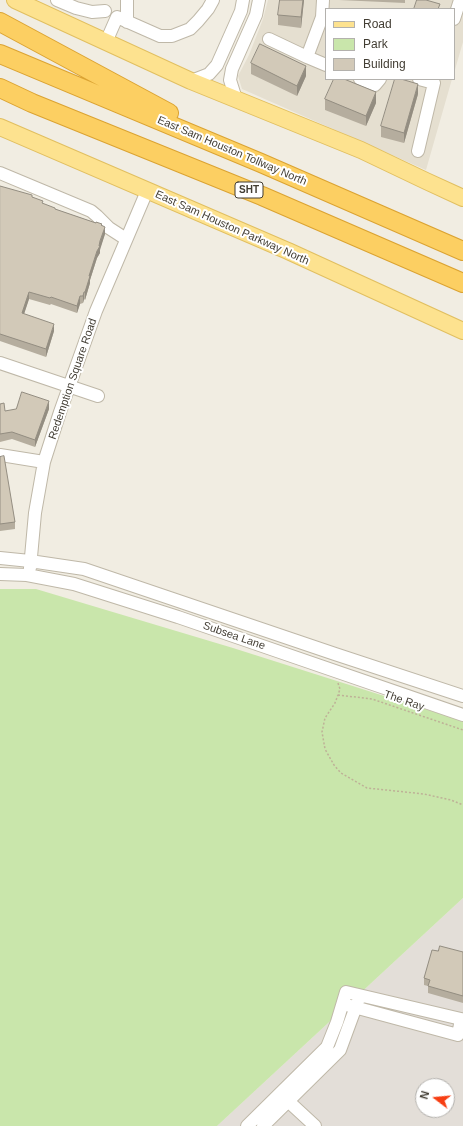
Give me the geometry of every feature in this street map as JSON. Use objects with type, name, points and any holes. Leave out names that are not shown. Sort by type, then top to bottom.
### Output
[{"type":"highway","points":[[0,22],[261,163]]},
{"type":"highway","name":"East Sam Houston Tollway North","points":[[0,54],[261,163],[463,251]]},
{"type":"highway","name":"SHT","points":[[0,88],[32,103],[262,196],[463,283]]},
{"type":"highway","points":[[0,94],[32,103]]},
{"type":"main road","points":[[15,0],[191,81],[361,150],[463,198]]},
{"type":"main road","name":"East Sam Houston Parkway North","points":[[0,127],[288,251],[463,331]]},
{"type":"street","points":[[57,0],[76,8],[92,12],[107,6],[122,20],[160,36],[172,36],[190,29],[208,9],[213,0]]},
{"type":"street","points":[[106,42],[122,20],[127,0]]},
{"type":"street","points":[[191,81],[209,74],[217,65],[241,10],[243,0]]},
{"type":"street","points":[[236,99],[230,80],[232,69],[256,15],[259,0]]},
{"type":"street","points":[[307,57],[324,17],[323,0]]},
{"type":"street","points":[[455,16],[460,0]]},
{"type":"street","points":[[269,39],[325,65]]},
{"type":"street","points":[[362,80],[375,85],[379,80]]},
{"type":"street","points":[[418,151],[435,81]]},
{"type":"street","points":[[0,173],[91,212],[109,228],[126,239]]},
{"type":"street","name":"Redemption Square Road","points":[[30,575],[30,560],[35,513],[44,462],[69,386],[101,299],[147,191]]},
{"type":"street","points":[[0,363],[98,396]]},
{"type":"street","points":[[0,455],[44,462]]},
{"type":"street","name":"Subsea Lane","points":[[0,558],[30,560],[84,569],[463,696]]},
{"type":"street","name":"Subsea Lane","points":[[0,574],[30,575],[74,584],[178,617],[463,715]]},
{"type":"street","points":[[263,1126],[328,1047],[346,992],[360,994],[462,1019],[458,1035],[343,1004]]},
{"type":"street","points":[[247,1126],[287,1097],[340,1050],[360,994]]},
{"type":"street","points":[[395,1018],[399,1004]]},
{"type":"street","points":[[430,1027],[435,1013]]},
{"type":"street","points":[[287,1097],[315,1126]]},
{"type":"path","points":[[328,668],[338,683],[340,689],[335,703],[325,718],[322,732],[325,749],[334,765],[341,773],[363,787],[424,794],[451,800],[463,805]]},
{"type":"path","name":"The Ray","points":[[338,695],[372,699],[463,730]]},
{"type":"shaded area","points":[[268,0],[463,0],[463,42],[455,70],[455,8],[325,8],[325,80],[452,80],[426,170],[242,89],[238,76],[249,55],[263,19]]},
{"type":"shaded area","points":[[463,898],[463,1126],[217,1126]]},
{"type":"green space","points":[[0,589],[36,589],[233,648],[463,721],[463,898],[217,1126],[0,1126]]},
{"type":"building","points":[[280,0],[303,0],[301,17],[278,15]]},
{"type":"building","points":[[417,0],[426,0],[440,4],[438,8],[414,8]]},
{"type":"building","points":[[260,44],[306,66],[297,86],[251,63]]},
{"type":"building","points":[[334,80],[346,80],[376,92],[366,116],[325,99]]},
{"type":"building","points":[[395,80],[404,80],[418,84],[404,133],[381,126]]},
{"type":"building","points":[[0,186],[32,195],[32,197],[43,201],[42,203],[55,209],[102,224],[101,225],[105,227],[85,292],[83,296],[80,296],[77,306],[51,297],[29,292],[22,313],[54,324],[46,349],[0,334]]},
{"type":"building","points":[[22,392],[49,401],[35,440],[12,432],[0,434],[0,404],[4,403],[5,411],[16,409]]},
{"type":"building","points":[[4,456],[15,522],[0,524],[0,457]]},
{"type":"building","points":[[440,946],[463,952],[463,996],[428,986],[430,980],[424,978],[432,950],[438,951]]}]
